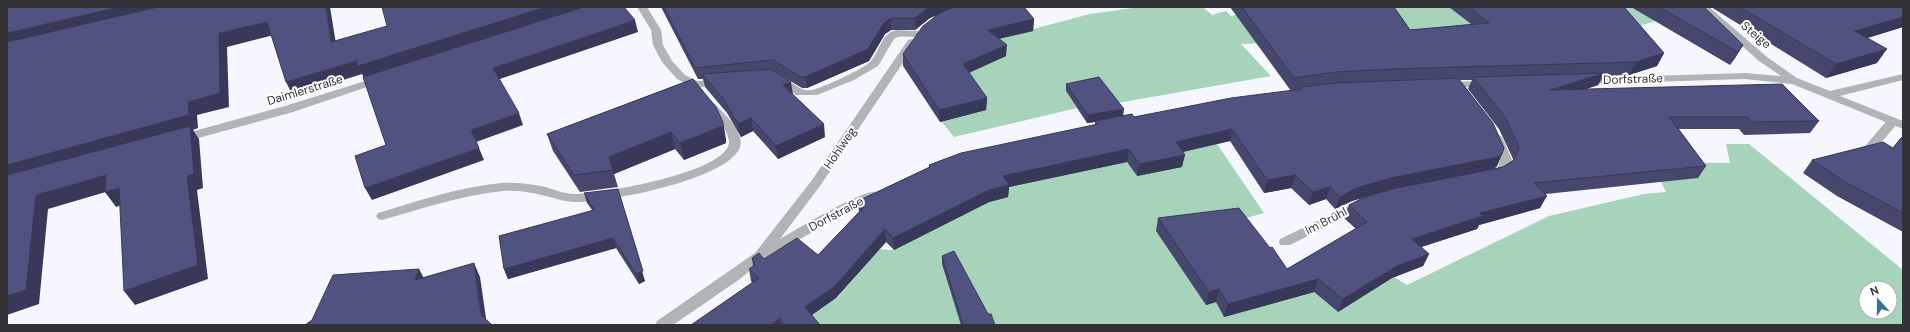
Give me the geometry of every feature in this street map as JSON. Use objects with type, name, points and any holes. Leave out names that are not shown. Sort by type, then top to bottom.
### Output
[{"type":"street","points":[[382,216],[497,187],[518,187],[574,198],[600,196],[670,182],[705,168],[728,156],[734,149],[735,140],[731,131],[695,85],[681,77],[667,62],[658,45],[656,30],[642,7]]},
{"type":"street","name":"Steige","points":[[1703,7],[1763,59],[1794,81]]},
{"type":"street","name":"Hohlweg","points":[[756,258],[789,220],[816,183],[922,30],[896,33],[890,36],[874,64],[850,78],[813,93],[800,93],[775,76],[764,76]]},
{"type":"street","name":"Daimlerstraße","points":[[171,142],[289,109],[392,76]]},
{"type":"street","name":"Dorfstraße","points":[[1575,81],[1745,76],[1794,81],[1898,123]]},
{"type":"street","points":[[1829,95],[1903,77]]},
{"type":"street","points":[[682,92],[695,85],[734,80]]},
{"type":"street","points":[[1434,86],[1496,84]]},
{"type":"street","points":[[1457,85],[1466,97]]},
{"type":"street","points":[[1870,148],[1898,123]]},
{"type":"street","points":[[1478,178],[1496,174],[1503,169],[1506,160],[1489,127]]},
{"type":"street","name":"Dorfstraße","points":[[662,325],[735,275],[756,258],[853,204],[880,191]]},
{"type":"street","name":"Im Brühl","points":[[1285,242],[1356,205],[1375,200]]},
{"type":"green space","points":[[1140,7],[1203,7],[1212,15],[1226,11],[1231,16],[1265,7],[1639,7],[1659,20],[1639,26],[1613,29],[1241,44],[1271,76],[1112,104],[1066,91],[1077,108],[954,137],[941,121],[983,38],[1003,37],[1090,14]]},
{"type":"green space","points":[[1217,144],[1264,213],[1236,221],[1294,276],[1338,312],[1394,277],[1407,285],[1549,216],[1644,194],[1666,192],[1651,162],[1730,163],[1726,144],[1749,144],[1903,270],[1903,325],[779,325],[800,324],[838,297],[879,249],[894,250],[1003,188],[1127,162],[1137,176],[1182,167],[1173,153]]},
{"type":"building","points":[[7,7],[119,7],[7,33]]},
{"type":"building","points":[[158,7],[326,7],[331,42],[387,26],[382,7],[546,7],[358,66],[356,61],[286,82],[267,22],[219,33],[220,93],[188,102],[189,115],[7,165],[7,42]]},
{"type":"building","points":[[584,7],[624,7],[635,20],[493,68],[519,113],[471,130],[479,148],[365,188],[355,156],[386,145],[363,77]]},
{"type":"building","points":[[664,7],[929,7],[915,18],[891,18],[884,23],[868,49],[805,77],[801,77],[773,60],[695,68]]},
{"type":"building","points":[[954,7],[1024,7],[1034,19],[988,30],[1007,45],[963,64],[987,98],[939,110],[903,54],[923,26],[940,13]]},
{"type":"building","points":[[1242,7],[1394,7],[1410,30],[1489,23],[1470,7],[1624,7],[1664,53],[1636,62],[1391,69],[1336,72],[1294,78]]},
{"type":"building","points":[[1659,7],[1704,7],[1743,45],[1738,52]]},
{"type":"building","points":[[1740,7],[1903,7],[1903,17],[1855,31],[1887,49],[1836,64]]},
{"type":"building","points":[[771,69],[791,82],[783,85],[824,124],[776,146],[751,118],[738,124],[724,100],[702,74]]},
{"type":"building","points":[[1605,73],[1550,90],[1782,84],[1819,121],[1752,122],[1747,117],[1669,117],[1706,166],[1534,183],[1547,196],[1480,213],[1483,216],[1412,239],[1429,254],[1397,266],[1343,299],[1318,279],[1228,304],[1219,289],[1209,292],[1158,218],[1239,208],[1270,248],[1272,247],[1287,269],[1367,222],[1349,205],[1365,197],[1392,189],[1503,167],[1514,160],[1519,147],[1505,117],[1473,77]]},
{"type":"building","points":[[1099,77],[1124,109],[1088,115],[1066,84]]},
{"type":"building","points":[[1458,78],[1493,123],[1504,148],[1502,154],[1498,157],[1391,178],[1356,188],[1340,197],[1330,187],[1313,192],[1295,175],[1267,180],[1232,129],[1176,142],[1185,155],[1139,164],[1129,149],[1003,176],[1009,185],[989,190],[893,238],[885,229],[835,286],[805,307],[820,325],[783,325],[780,318],[771,325],[691,325],[759,278],[749,269],[755,265],[752,258],[759,253],[764,259],[797,238],[818,255],[864,207],[858,201],[930,167],[929,165],[961,153],[1098,124],[1095,121],[1132,114],[1134,117],[1231,98],[1302,89],[1300,87],[1336,83]]},
{"type":"building","points":[[693,79],[716,107],[723,122],[723,126],[680,143],[671,132],[609,157],[613,170],[574,175],[547,134]]},
{"type":"building","points":[[190,126],[194,174],[187,176],[198,265],[124,291],[119,188],[105,192],[106,175],[36,195],[26,290],[7,296],[7,175]]},
{"type":"building","points":[[1903,137],[1903,213],[1847,183],[1812,160],[1883,142],[1893,148]]},
{"type":"building","points":[[618,189],[643,271],[636,274],[613,238],[504,269],[499,236],[594,210],[584,193]]},
{"type":"building","points":[[954,251],[988,314],[991,314],[995,325],[963,325],[942,256]]},
{"type":"building","points":[[474,263],[481,315],[492,325],[305,325],[312,320],[333,275],[419,269],[415,280]]}]
